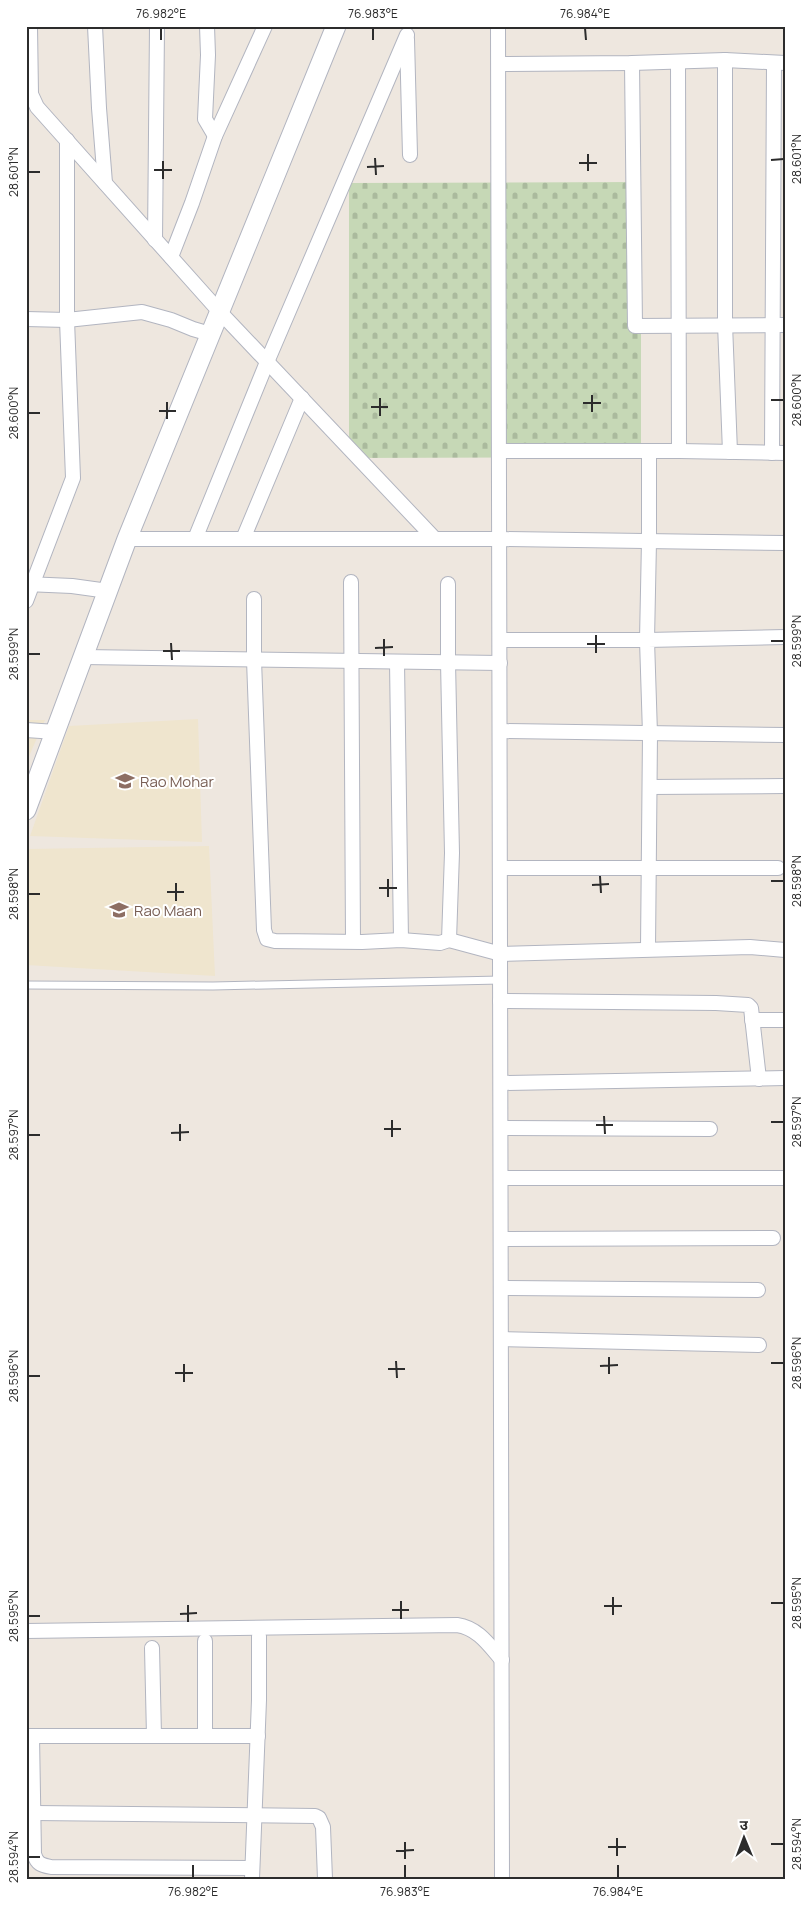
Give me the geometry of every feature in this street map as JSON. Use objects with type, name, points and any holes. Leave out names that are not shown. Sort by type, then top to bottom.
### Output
[{"type":"street","points":[[30,26],[31,94],[37,107],[219,311],[435,539]]},
{"type":"street","points":[[95,26],[105,183]]},
{"type":"street","points":[[155,240],[157,26]]},
{"type":"street","points":[[207,26],[208,54],[205,119],[215,136]]},
{"type":"street","points":[[171,257],[215,136],[265,26]]},
{"type":"street","points":[[26,810],[127,539],[336,26]]},
{"type":"street","points":[[498,26],[502,1879]]},
{"type":"street","points":[[407,31],[410,155]]},
{"type":"street","points":[[195,540],[267,362],[407,31]]},
{"type":"street","points":[[499,64],[725,60],[779,63],[778,453],[499,451]]},
{"type":"street","points":[[725,60],[726,324],[730,452]]},
{"type":"street","points":[[678,62],[680,451]]},
{"type":"street","points":[[632,63],[635,326],[779,325]]},
{"type":"street","points":[[26,601],[29,584],[73,478],[67,320],[67,140]]},
{"type":"street","points":[[26,319],[67,320],[142,312],[172,320],[210,334]]},
{"type":"street","points":[[243,539],[302,398]]},
{"type":"street","points":[[648,949],[650,787],[647,640],[649,451]]},
{"type":"street","points":[[127,539],[500,539],[785,543]]},
{"type":"street","points":[[351,582],[353,941]]},
{"type":"street","points":[[29,584],[108,590]]},
{"type":"street","points":[[448,584],[452,853],[449,940]]},
{"type":"street","points":[[254,599],[254,660],[264,930],[267,939],[275,941],[401,940],[440,943],[449,940],[500,954],[750,947],[785,950]]},
{"type":"street","points":[[500,640],[647,640],[785,637]]},
{"type":"street","points":[[83,657],[500,663]]},
{"type":"street","points":[[398,662],[401,940]]},
{"type":"street","points":[[26,730],[56,732]]},
{"type":"street","points":[[500,732],[785,735]]},
{"type":"street","points":[[650,787],[785,786]]},
{"type":"street","points":[[500,868],[778,868]]},
{"type":"street","points":[[500,1001],[748,1005],[751,1008],[759,1079]]},
{"type":"street","points":[[752,1020],[785,1020]]},
{"type":"street","points":[[501,1083],[785,1078]]},
{"type":"street","points":[[501,1128],[710,1130]]},
{"type":"street","points":[[501,1178],[783,1178]]},
{"type":"street","points":[[501,1239],[773,1238]]},
{"type":"street","points":[[501,1288],[758,1290]]},
{"type":"street","points":[[501,1339],[759,1345]]},
{"type":"street","points":[[26,1631],[457,1625],[466,1626],[477,1633],[502,1660]]},
{"type":"street","points":[[258,1736],[29,1736],[34,1813],[34,1854],[36,1862],[40,1865],[51,1867],[252,1873],[258,1736],[259,1636]]},
{"type":"street","points":[[205,1642],[205,1736]]},
{"type":"street","points":[[152,1648],[154,1736]]},
{"type":"street","points":[[34,1813],[316,1816],[323,1827],[325,1879]]},
{"type":"lane","points":[[26,986],[214,986],[500,980]]},
{"type":"shaded area","name":"Rao Mohar","points":[[198,719],[202,842],[30,836],[69,726]]},
{"type":"shaded area","points":[[26,720],[45,720],[26,763]]},
{"type":"shaded area","name":"Rao Maan","points":[[209,846],[215,976],[26,965],[26,855],[28,849]]},
{"type":"green space","points":[[641,182],[641,457],[349,458],[349,183]]},
{"type":"place","name":"Rao Mohar","points":[[125,781]]},
{"type":"place","name":"Rao Maan","points":[[119,910]]}]
